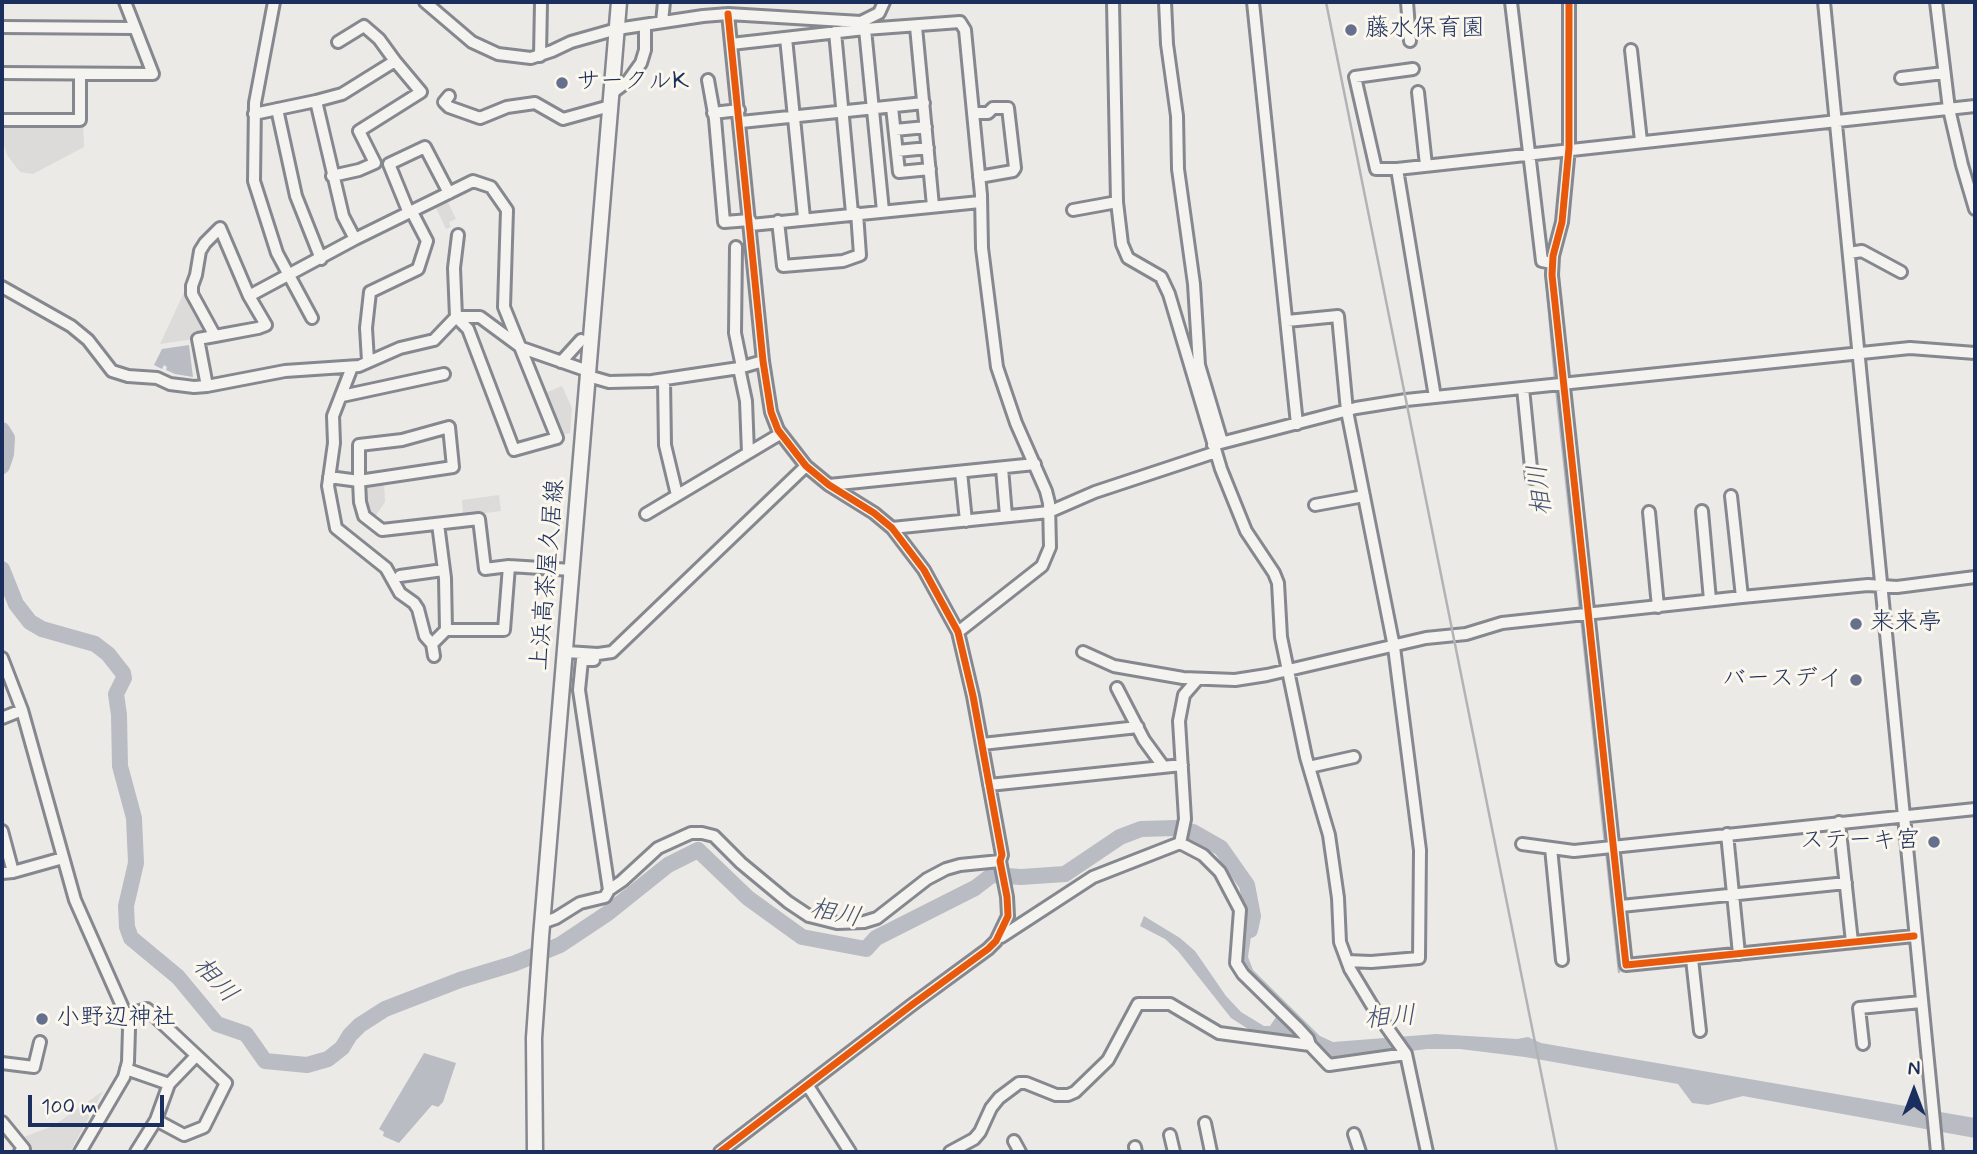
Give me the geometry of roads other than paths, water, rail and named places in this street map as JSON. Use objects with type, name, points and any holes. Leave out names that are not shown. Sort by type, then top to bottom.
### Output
[{"type":"main road","name":"上浜高茶屋久居線","points":[[535,1152],[533,1083],[541,930],[619,2]]},
{"type":"street","points":[[2,73],[153,74],[125,2]]},
{"type":"street","points":[[274,2],[257,86],[254,114],[254,181],[268,230],[288,276],[312,318]]},
{"type":"street","points":[[425,2],[462,36],[486,50],[513,57],[540,56],[617,29],[729,15],[863,25],[916,26],[960,22],[965,30],[979,177],[982,248],[998,367],[1016,423],[1046,491],[1050,547],[1042,566],[958,632]]},
{"type":"street","points":[[540,56],[541,2]]},
{"type":"street","points":[[662,22],[664,2]]},
{"type":"street","points":[[731,44],[835,32],[863,25],[879,13],[884,2]]},
{"type":"street","points":[[1113,2],[1117,202],[1122,244],[1128,258],[1161,277],[1169,294],[1246,531],[1278,583],[1281,637],[1309,767],[1329,835],[1338,898],[1340,942],[1347,961],[1376,1012],[1406,1054],[1427,1152]]},
{"type":"street","points":[[1165,2],[1167,44],[1177,116],[1178,169],[1194,284],[1199,365],[1217,446]]},
{"type":"street","points":[[1253,2],[1297,424]]},
{"type":"street","points":[[1407,2],[1410,41]]},
{"type":"street","points":[[1511,2],[1548,263],[1558,384],[1608,847],[1620,906],[1626,965],[1914,936]]},
{"type":"street","points":[[1548,263],[1562,222],[1569,148],[1569,2]]},
{"type":"street","points":[[1824,2],[1937,1152]]},
{"type":"street","points":[[1936,2],[1949,109],[1975,209]]},
{"type":"street","points":[[729,15],[763,361],[771,412],[780,434],[806,466],[892,528],[924,570],[958,632],[1002,855],[1000,862],[1007,916],[996,941]]},
{"type":"street","points":[[449,96],[444,102],[449,107],[480,118],[507,107],[536,103],[563,119],[611,99],[628,81],[645,50],[645,25]]},
{"type":"street","points":[[863,25],[883,211]]},
{"type":"street","points":[[332,176],[375,163],[359,131],[421,92],[379,39],[364,26],[338,42]]},
{"type":"street","points":[[916,26],[933,206]]},
{"type":"street","points":[[2,27],[135,28]]},
{"type":"street","points":[[778,221],[783,266],[843,261],[860,255],[835,32]]},
{"type":"street","points":[[786,38],[804,218]]},
{"type":"street","points":[[1631,50],[1641,141]]},
{"type":"street","points":[[254,114],[342,94],[395,61]]},
{"type":"street","points":[[1413,69],[1355,77],[1376,169],[1398,169],[1569,148],[1975,106]]},
{"type":"street","points":[[1901,78],[1944,73]]},
{"type":"street","points":[[2,120],[80,120],[80,74]]},
{"type":"street","points":[[708,80],[725,224],[980,202]]},
{"type":"street","points":[[1418,92],[1426,165]]},
{"type":"street","points":[[316,101],[343,216],[355,239]]},
{"type":"street","points":[[713,113],[794,117],[924,103]]},
{"type":"street","points":[[892,107],[899,172],[930,169]]},
{"type":"street","points":[[973,113],[988,113],[993,108],[1008,108],[1014,168],[1013,171],[979,177]]},
{"type":"street","points":[[277,109],[296,196],[321,259]]},
{"type":"street","points":[[895,130],[926,127]]},
{"type":"street","points":[[368,361],[366,328],[370,292],[418,269],[426,241],[410,213],[389,164],[425,147],[449,193]]},
{"type":"street","points":[[897,151],[928,148]]},
{"type":"street","points":[[1398,169],[1435,397]]},
{"type":"street","points":[[249,296],[355,239],[473,181],[491,187],[507,210],[504,307],[557,438],[514,450],[468,330],[456,317],[454,268],[458,236]]},
{"type":"street","points":[[1073,210],[1117,202]]},
{"type":"street","points":[[207,386],[198,339],[215,336],[266,325],[249,296],[220,228],[200,251],[192,286],[192,294],[215,336]]},
{"type":"street","points":[[736,247],[735,333],[746,401],[748,453]]},
{"type":"street","points":[[1849,253],[1862,251],[1901,272]]},
{"type":"street","points":[[2,287],[71,326],[88,340],[112,371],[194,387],[285,371],[352,367],[400,348],[434,340],[456,317],[480,317],[522,348],[618,383],[664,380],[740,368],[763,361]]},
{"type":"street","points":[[1287,321],[1338,316],[1347,411],[1394,647],[1420,850],[1419,958],[1347,961]]},
{"type":"street","points":[[562,362],[581,340]]},
{"type":"street","points":[[892,528],[1049,512],[1217,446],[1356,408],[1435,397],[1910,348],[1975,353]]},
{"type":"street","points":[[352,367],[333,416],[334,443],[328,491],[338,530],[386,568],[397,589],[418,610],[434,656]]},
{"type":"street","points":[[342,396],[444,374]]},
{"type":"street","points":[[664,380],[665,445],[677,495]]},
{"type":"street","points":[[1523,388],[1532,478]]},
{"type":"street","points":[[329,477],[359,481],[453,467],[449,427],[402,440],[359,445],[359,481],[360,502],[364,516],[382,530],[479,519],[485,569],[509,566],[572,570]]},
{"type":"street","points":[[646,514],[780,434]]},
{"type":"street","points":[[829,485],[1035,464]]},
{"type":"street","points":[[566,652],[612,652],[806,466]]},
{"type":"street","points":[[1002,468],[1006,516]]},
{"type":"street","points":[[961,472],[966,521]]},
{"type":"street","points":[[1315,505],[1364,496]]},
{"type":"street","points":[[1731,496],[1742,597]]},
{"type":"street","points":[[1702,511],[1710,600]]},
{"type":"street","points":[[1648,512],[1658,607]]},
{"type":"street","points":[[438,524],[446,630]]},
{"type":"street","points":[[432,644],[446,630],[504,630],[509,566]]},
{"type":"street","points":[[400,576],[443,570]]},
{"type":"street","points":[[1083,652],[1114,666],[1197,680],[1235,680],[1426,638],[1466,634],[1502,623],[1710,600],[1881,586],[1897,587],[1975,578]]},
{"type":"street","points":[[609,890],[579,690],[582,660],[605,661],[612,659],[612,652]]},
{"type":"street","points":[[2,658],[22,710],[75,900],[126,1015],[130,1040],[126,1069],[80,1152]]},
{"type":"street","points":[[1180,843],[1185,819],[1179,721],[1184,695],[1197,680]]},
{"type":"street","points":[[1117,688],[1163,766]]},
{"type":"street","points":[[2,718],[22,710]]},
{"type":"street","points":[[982,744],[1138,727]]},
{"type":"street","points":[[1309,767],[1354,757]]},
{"type":"street","points":[[989,785],[1182,765]]},
{"type":"street","points":[[1522,844],[1574,851],[1975,809]]},
{"type":"street","points":[[1839,822],[1852,942]]},
{"type":"street","points":[[2,831],[7,873],[63,859]]},
{"type":"street","points":[[541,930],[580,904],[605,897],[609,890],[659,848],[691,833],[714,836],[741,863],[788,902],[809,915],[837,922],[863,922],[877,918],[927,879],[946,869],[960,865],[1000,862]]},
{"type":"street","points":[[1727,834],[1739,954]]},
{"type":"street","points":[[720,1152],[996,941],[1081,883],[1180,843],[1203,855],[1220,872],[1240,910],[1236,962],[1243,974],[1308,1039],[1310,1045],[1329,1065],[1406,1054]]},
{"type":"street","points":[[1551,848],[1562,960]]},
{"type":"street","points":[[1620,906],[1846,883]]},
{"type":"street","points":[[1692,959],[1700,1031]]},
{"type":"street","points":[[1863,1044],[1859,1007],[1922,1002]]},
{"type":"street","points":[[950,1152],[974,1139],[983,1127],[990,1108],[1019,1083],[1056,1094],[1068,1095],[1076,1092],[1108,1060],[1138,1004],[1170,1004],[1219,1033],[1310,1045]]},
{"type":"street","points":[[126,1015],[147,1009],[226,1083],[204,1127],[184,1135],[156,1120]]},
{"type":"street","points":[[2,1063],[34,1067],[40,1042]]},
{"type":"street","points":[[136,1152],[156,1120],[169,1084],[195,1056]]},
{"type":"street","points":[[126,1069],[169,1084]]},
{"type":"street","points":[[808,1086],[850,1152]]},
{"type":"street","points":[[2,1122],[24,1149],[20,1152]]},
{"type":"street","points":[[1205,1123],[1211,1152]]},
{"type":"street","points":[[1354,1134],[1360,1152]]},
{"type":"street","points":[[1170,1135],[1174,1152]]},
{"type":"street","points":[[1014,1141],[1020,1152]]},
{"type":"waterway","name":"相川","points":[[1545,266],[1555,381]]},
{"type":"waterway","name":"相川","points":[[1556,388],[1580,611]]},
{"type":"waterway","name":"相川","points":[[2,430],[7,438],[2,466]]},
{"type":"waterway","name":"相川","points":[[2,569],[16,604],[30,622],[42,629],[95,644],[108,654],[123,673],[124,678],[116,694],[120,766],[134,818],[136,863],[126,906],[127,927],[131,938],[178,977],[217,1024],[246,1034],[265,1061],[307,1065],[328,1059],[342,1048],[360,1025],[385,1009],[560,945],[608,913],[668,865],[698,850],[748,898],[802,937],[866,949],[876,938],[975,888],[992,875],[1021,877],[1065,874],[1120,837],[1141,829],[1176,828],[1193,832],[1221,848],[1247,885],[1253,916],[1250,930]]},
{"type":"waterway","name":"相川","points":[[1581,617],[1605,844]]},
{"type":"waterway","name":"相川","points":[[1606,850],[1619,972]]},
{"type":"railway","points":[[1326,2],[1557,1152]]},
{"type":"place","name":"藤水保育園","points":[[1351,30]]},
{"type":"place","name":"サークルK","points":[[562,83]]},
{"type":"place","name":"来来亭","points":[[1856,624]]},
{"type":"place","name":"バースデイ","points":[[1856,680]]},
{"type":"place","name":"ステーキ宮","points":[[1934,842]]},
{"type":"place","name":"小野辺神社","points":[[42,1019]]}]
